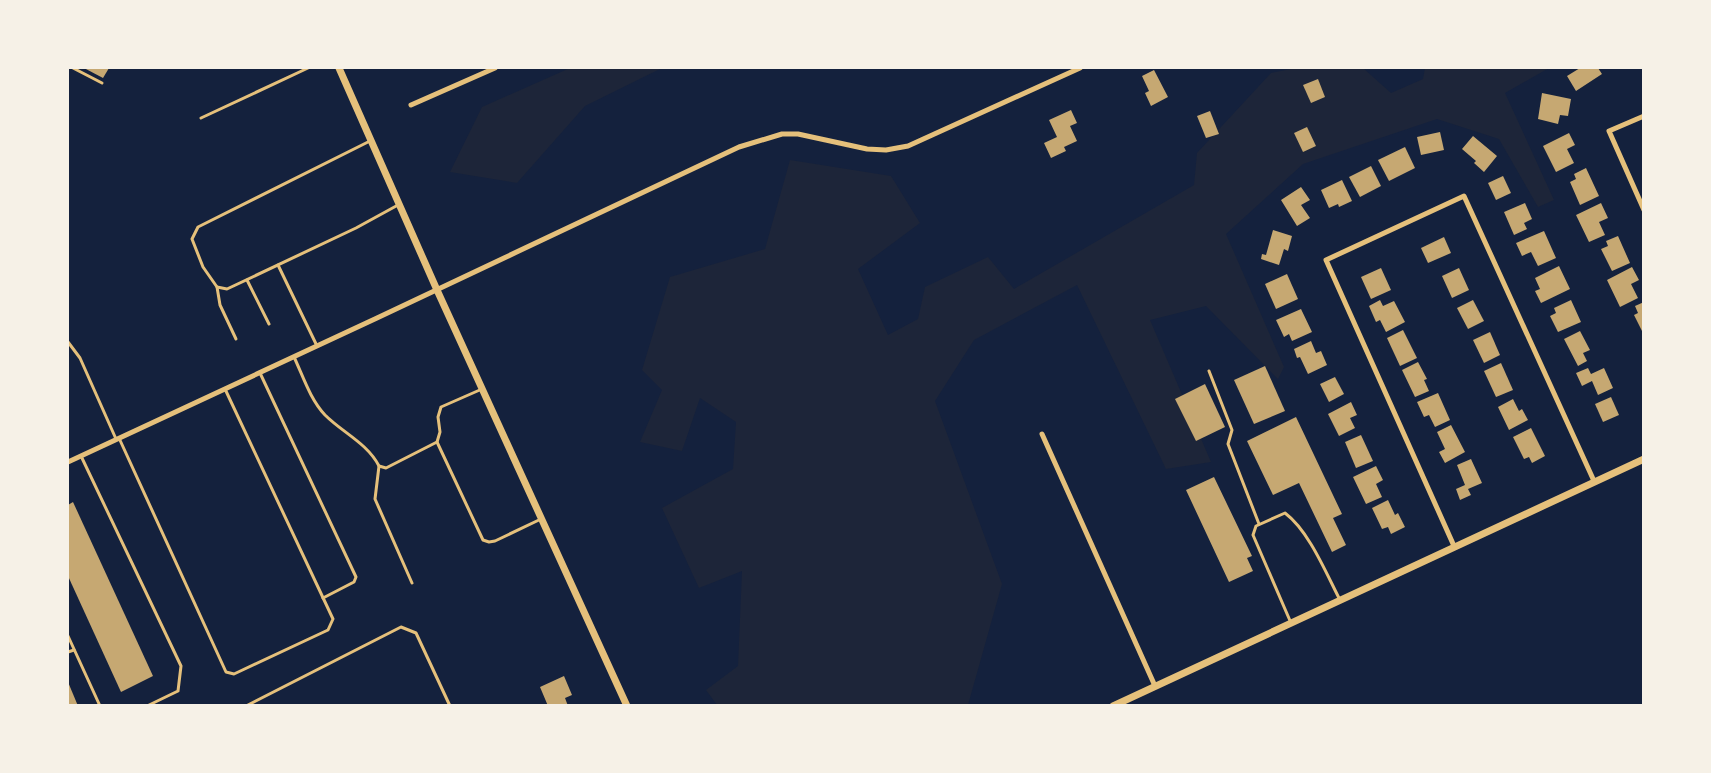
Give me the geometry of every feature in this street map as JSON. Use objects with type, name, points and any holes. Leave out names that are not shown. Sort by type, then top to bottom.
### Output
[{"type":"street","points":[[339,68],[437,290],[627,705]]},
{"type":"street","points":[[411,105],[495,68]]},
{"type":"street","points":[[68,462],[740,147],[782,134],[798,134],[867,149],[886,150],[908,146],[1080,68]]},
{"type":"street","points":[[1644,116],[1609,130],[1644,210]]},
{"type":"street","points":[[1454,546],[1326,260],[1464,196],[1594,481]]},
{"type":"street","points":[[1042,434],[1155,687]]},
{"type":"street","points":[[1113,705],[1644,459]]},
{"type":"lane","points":[[73,68],[102,83]]},
{"type":"lane","points":[[201,117],[308,68]]},
{"type":"lane","points":[[236,339],[219,304],[217,287],[202,267],[192,239],[198,227],[371,140]]},
{"type":"lane","points":[[217,287],[227,289],[248,280],[356,228],[399,204]]},
{"type":"lane","points":[[278,265],[317,346]]},
{"type":"lane","points":[[248,280],[269,324]]},
{"type":"lane","points":[[68,342],[80,358],[226,672],[234,674],[328,630],[333,619],[225,389]]},
{"type":"lane","points":[[294,357],[314,398],[325,414],[374,455],[380,466],[375,499],[412,583]]},
{"type":"lane","points":[[1209,371],[1232,430],[1228,444],[1259,524]]},
{"type":"lane","points":[[260,372],[356,577],[354,582],[323,598]]},
{"type":"lane","points":[[482,389],[441,407],[438,417],[440,432],[437,442],[483,540],[495,541],[541,519]]},
{"type":"lane","points":[[380,466],[386,468],[437,442]]},
{"type":"lane","points":[[81,456],[181,666],[178,691],[147,705]]},
{"type":"lane","points":[[1291,623],[1253,535],[1259,524],[1285,513],[1292,518],[1314,548],[1340,600]]},
{"type":"lane","points":[[246,705],[401,627],[416,633],[450,705]]},
{"type":"lane","points":[[68,636],[100,705]]},
{"type":"lane","points":[[68,652],[74,650]]},
{"type":"shaded area","points":[[570,68],[662,68],[585,106],[517,183],[450,172],[482,107]]},
{"type":"shaded area","points":[[1296,68],[1363,68],[1391,93],[1423,79],[1425,68],[1549,68],[1505,93],[1554,200],[1538,207],[1499,139],[1437,119],[1303,164],[1226,234],[1284,367],[1278,379],[1206,306],[1150,320],[1211,462],[1166,469],[1077,285],[974,340],[935,401],[1002,584],[968,705],[717,705],[706,690],[738,666],[742,571],[699,588],[662,508],[733,469],[736,422],[700,398],[682,451],[640,442],[662,390],[642,370],[670,277],[765,249],[790,160],[891,176],[920,223],[858,269],[888,335],[918,319],[925,287],[988,257],[1014,289],[1194,185],[1197,153],[1271,73]]},
{"type":"building","points":[[84,68],[109,68],[103,78]]},
{"type":"building","points":[[1580,68],[1598,68],[1602,74],[1576,91],[1567,76]]},
{"type":"building","points":[[1154,70],[1168,97],[1151,106],[1145,93],[1149,91],[1142,76]]},
{"type":"building","points":[[1318,79],[1325,97],[1311,103],[1303,85]]},
{"type":"building","points":[[1542,93],[1571,99],[1568,116],[1560,115],[1558,124],[1538,119]]},
{"type":"building","points":[[1071,110],[1077,123],[1070,126],[1077,141],[1064,147],[1066,151],[1051,158],[1044,143],[1057,137],[1049,120]]},
{"type":"building","points":[[1210,111],[1219,134],[1206,138],[1197,116]]},
{"type":"building","points":[[1307,127],[1316,146],[1303,152],[1294,133]]},
{"type":"building","points":[[1440,132],[1444,150],[1421,155],[1417,137]]},
{"type":"building","points":[[1569,133],[1575,145],[1567,149],[1574,163],[1556,172],[1543,146]]},
{"type":"building","points":[[1473,136],[1497,156],[1484,172],[1474,163],[1476,161],[1462,149]]},
{"type":"building","points":[[1405,147],[1415,168],[1389,181],[1378,160]]},
{"type":"building","points":[[1371,166],[1381,186],[1360,197],[1349,177]]},
{"type":"building","points":[[1586,168],[1599,196],[1580,205],[1570,182],[1576,179],[1574,174]]},
{"type":"building","points":[[1503,176],[1511,193],[1496,200],[1488,183]]},
{"type":"building","points":[[1342,180],[1352,201],[1339,207],[1338,204],[1329,208],[1321,190]]},
{"type":"building","points":[[1301,187],[1310,200],[1301,205],[1310,218],[1297,226],[1281,200]]},
{"type":"building","points":[[1525,203],[1532,219],[1524,223],[1527,229],[1514,235],[1504,212]]},
{"type":"building","points":[[1601,203],[1608,218],[1599,222],[1605,235],[1589,242],[1576,215]]},
{"type":"building","points":[[1273,230],[1292,236],[1288,251],[1284,249],[1279,265],[1261,259],[1262,254],[1266,255]]},
{"type":"building","points":[[1544,231],[1556,258],[1538,266],[1531,252],[1522,256],[1516,243]]},
{"type":"building","points":[[1618,236],[1630,263],[1612,271],[1601,249],[1608,246],[1606,241]]},
{"type":"building","points":[[1444,237],[1451,253],[1428,263],[1421,248]]},
{"type":"building","points":[[1559,266],[1570,289],[1541,303],[1535,291],[1540,289],[1535,278]]},
{"type":"building","points":[[1632,267],[1639,280],[1631,284],[1638,298],[1620,307],[1607,280]]},
{"type":"building","points":[[1381,268],[1391,290],[1371,299],[1361,277]]},
{"type":"building","points":[[1459,268],[1469,290],[1452,298],[1442,276]]},
{"type":"building","points":[[1287,274],[1298,299],[1276,309],[1265,284]]},
{"type":"building","points":[[1380,300],[1383,306],[1394,301],[1405,322],[1386,332],[1380,320],[1376,322],[1369,306]]},
{"type":"building","points":[[1473,300],[1484,321],[1468,329],[1457,308]]},
{"type":"building","points":[[1571,300],[1581,322],[1558,332],[1550,316],[1556,313],[1554,308]]},
{"type":"building","points":[[1644,302],[1644,335],[1634,315],[1638,313],[1635,306]]},
{"type":"building","points":[[1301,309],[1312,332],[1292,341],[1289,334],[1284,337],[1276,320]]},
{"type":"building","points":[[1403,330],[1417,358],[1400,366],[1387,338]]},
{"type":"building","points":[[1580,331],[1590,350],[1583,353],[1587,361],[1578,366],[1564,339]]},
{"type":"building","points":[[1490,332],[1500,355],[1484,363],[1473,340]]},
{"type":"building","points":[[1311,341],[1316,353],[1321,351],[1327,365],[1308,374],[1294,349]]},
{"type":"building","points":[[1418,362],[1427,379],[1424,380],[1429,391],[1415,397],[1402,370]]},
{"type":"building","points":[[1501,363],[1513,390],[1496,397],[1484,371]]},
{"type":"building","points":[[1265,366],[1285,411],[1254,424],[1234,380]]},
{"type":"building","points":[[1588,368],[1591,374],[1604,368],[1613,388],[1598,395],[1592,381],[1582,386],[1576,373]]},
{"type":"building","points":[[1335,377],[1344,394],[1329,402],[1320,384]]},
{"type":"building","points":[[1205,384],[1225,427],[1196,441],[1175,399]]},
{"type":"building","points":[[1438,393],[1450,420],[1435,427],[1429,415],[1424,417],[1417,402]]},
{"type":"building","points":[[1611,397],[1619,415],[1603,422],[1595,404]]},
{"type":"building","points":[[1513,399],[1519,411],[1522,409],[1528,420],[1509,430],[1498,407]]},
{"type":"building","points":[[1351,402],[1357,415],[1350,418],[1355,428],[1339,436],[1328,414]]},
{"type":"building","points":[[1296,417],[1342,514],[1333,518],[1346,545],[1332,552],[1299,483],[1273,495],[1247,441]]},
{"type":"building","points":[[1451,425],[1465,452],[1445,463],[1439,452],[1445,449],[1437,432]]},
{"type":"building","points":[[1531,428],[1545,456],[1532,463],[1529,457],[1524,459],[1513,437]]},
{"type":"building","points":[[1361,435],[1373,461],[1356,468],[1345,442]]},
{"type":"building","points":[[1471,459],[1482,483],[1468,489],[1471,495],[1460,500],[1456,489],[1465,485],[1457,465]]},
{"type":"building","points":[[1376,466],[1383,480],[1376,484],[1382,497],[1366,504],[1353,477]]},
{"type":"building","points":[[1214,477],[1252,556],[1247,558],[1253,571],[1229,582],[1186,490]]},
{"type":"building","points":[[1388,500],[1395,515],[1398,513],[1405,527],[1391,534],[1388,527],[1382,529],[1372,508]]},
{"type":"building","points":[[73,502],[153,676],[121,692],[68,576],[68,505]]},
{"type":"building","points":[[564,676],[572,695],[565,698],[568,706],[548,706],[540,687]]},
{"type":"building","points":[[68,682],[78,706],[68,706]]}]
